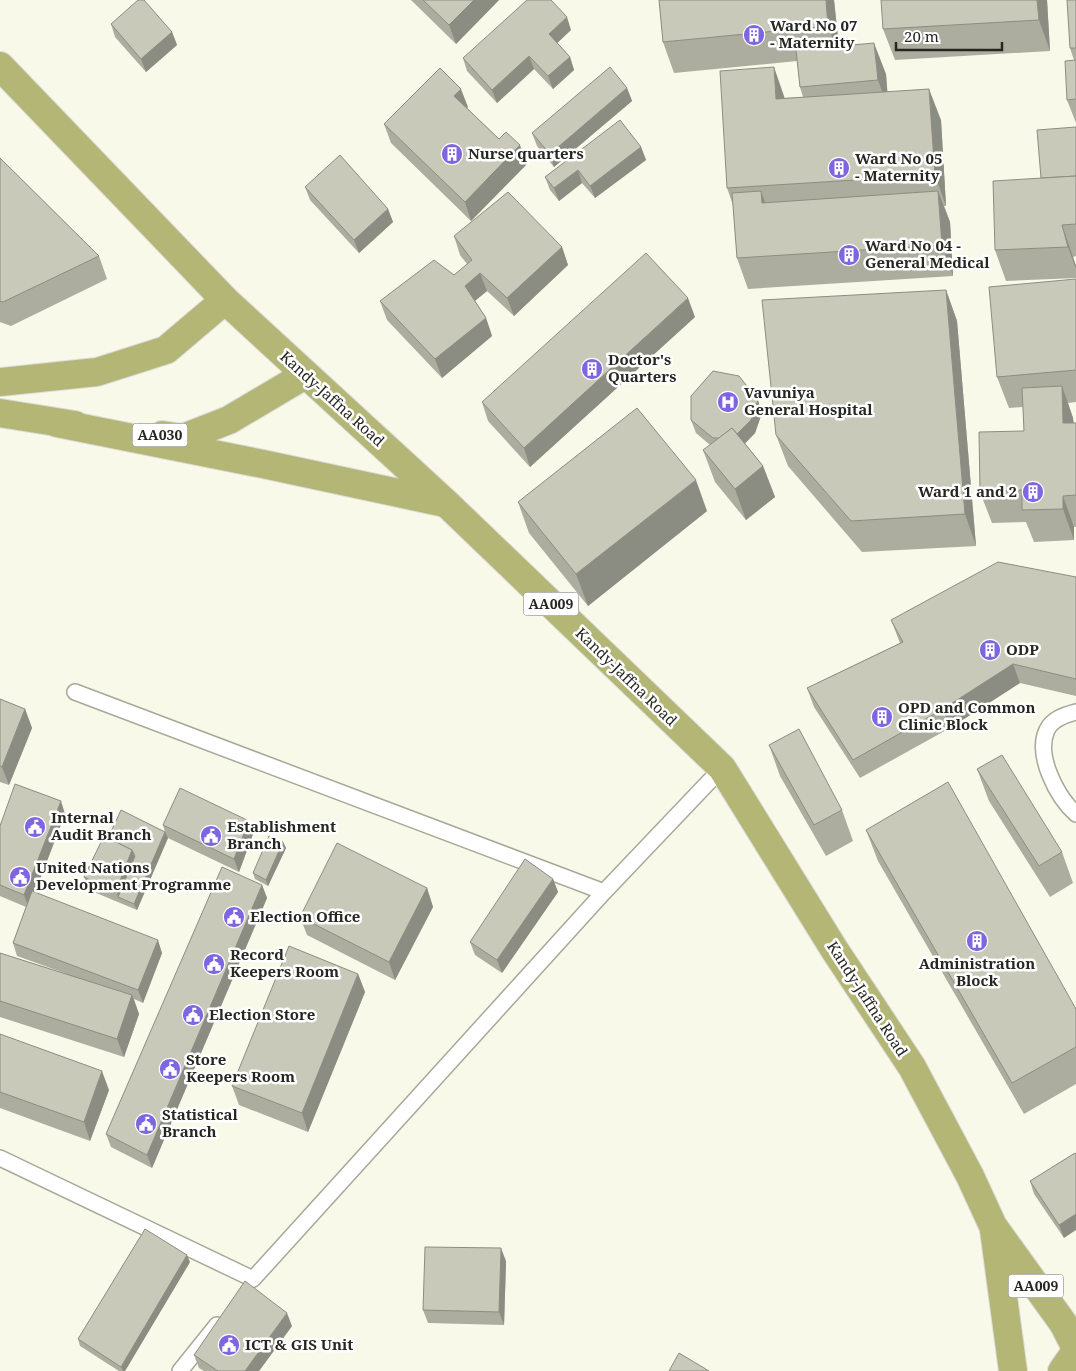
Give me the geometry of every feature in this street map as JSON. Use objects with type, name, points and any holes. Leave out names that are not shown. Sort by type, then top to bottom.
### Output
[{"type":"highway","name":"Kandy-Jaffna Road","points":[[0,66],[225,300],[446,503],[722,768],[834,949],[912,1067],[970,1176],[993,1226],[1063,1324],[1076,1350]]},
{"type":"highway","points":[[0,382],[97,372],[166,350],[225,300]]},
{"type":"highway","name":"AA030","points":[[0,413],[57,423],[183,438],[230,420],[305,375]]},
{"type":"highway","points":[[57,423],[446,503]]},
{"type":"highway","name":"Kandy-Jaffna Road","points":[[993,1226],[1013,1371]]},
{"type":"highway","points":[[1062,1371],[1076,1350]]},
{"type":"lane","points":[[75,692],[604,892]]},
{"type":"lane","points":[[1076,712],[1060,717],[1047,728],[1042,746],[1049,775],[1069,808],[1076,814]]},
{"type":"lane","points":[[241,1294],[604,892],[722,768]]},
{"type":"lane","points":[[0,1158],[253,1279]]},
{"type":"lane","points":[[180,1371],[223,1317]]},
{"type":"building","points":[[138,0],[144,0],[172,32],[141,59],[111,24]]},
{"type":"building","points":[[423,0],[474,0],[449,25]]},
{"type":"building","points":[[527,0],[551,0],[567,17],[549,34],[570,57],[548,76],[529,56],[492,90],[463,58]]},
{"type":"building","points":[[659,0],[826,0],[828,26],[663,42]]},
{"type":"building","points":[[881,0],[1037,0],[1039,20],[883,29]]},
{"type":"building","points":[[1067,0],[1076,0],[1076,48],[1070,48]]},
{"type":"building","points":[[874,43],[878,80],[800,87],[796,50]]},
{"type":"building","points":[[1076,60],[1076,99],[1067,100],[1065,61]]},
{"type":"building","points":[[610,67],[627,88],[550,154],[532,133]]},
{"type":"building","name":"Ward No 05 - Maternity","points":[[774,67],[776,99],[929,89],[935,175],[727,188],[720,71]]},
{"type":"building","name":"Nurse quarters","points":[[440,68],[461,89],[454,96],[499,139],[506,132],[520,145],[465,202],[384,124]]},
{"type":"building","points":[[620,120],[641,147],[590,186],[578,170],[554,188],[545,177]]},
{"type":"building","points":[[1076,127],[1076,176],[1041,178],[1037,130]]},
{"type":"building","points":[[340,155],[388,209],[354,240],[305,187]]},
{"type":"building","points":[[0,158],[99,256],[3,302],[0,301]]},
{"type":"building","points":[[1076,176],[1076,224],[1062,225],[1068,247],[995,250],[993,181]]},
{"type":"building","points":[[761,191],[762,203],[938,191],[942,245],[737,258],[732,193]]},
{"type":"building","points":[[508,192],[562,247],[507,298],[480,273],[465,286],[486,318],[435,359],[380,301],[434,260],[454,275],[472,260],[454,236]]},
{"type":"building","name":"Doctor's Quarters","points":[[646,253],[688,298],[524,448],[482,402]]},
{"type":"building","points":[[1076,279],[1076,370],[997,377],[989,287]]},
{"type":"building","points":[[946,290],[965,514],[851,521],[776,435],[762,300]]},
{"type":"building","points":[[713,371],[739,376],[758,400],[751,420],[737,434],[732,428],[719,438],[713,438],[691,420],[691,396]]},
{"type":"building","points":[[1062,386],[1063,423],[1076,423],[1076,495],[1063,496],[1063,509],[1022,510],[1022,490],[980,492],[979,432],[1024,431],[1022,388]]},
{"type":"building","points":[[637,408],[696,480],[576,574],[518,502]]},
{"type":"building","points":[[732,428],[763,466],[735,489],[703,450]]},
{"type":"building","points":[[998,562],[1076,577],[1076,679],[1013,664],[943,709],[853,760],[807,688],[903,642],[891,620]]},
{"type":"building","points":[[0,699],[25,709],[2,767],[0,766]]},
{"type":"building","points":[[799,729],[842,810],[814,825],[769,745]]},
{"type":"building","points":[[1002,755],[1062,852],[1039,866],[977,769]]},
{"type":"building","name":"Administration Block","points":[[948,782],[1076,1009],[1076,1047],[1012,1083],[866,830]]},
{"type":"building","points":[[15,784],[61,801],[24,895],[0,885],[0,826]]},
{"type":"building","name":"Establishment Branch","points":[[180,788],[249,821],[234,859],[163,825]]},
{"type":"building","points":[[121,810],[165,832],[134,904],[118,897],[135,856],[132,850],[108,838]]},
{"type":"building","points":[[104,836],[132,850],[116,891],[84,877]]},
{"type":"building","points":[[269,836],[283,842],[266,880],[253,873]]},
{"type":"building","points":[[337,843],[427,888],[389,962],[300,917]]},
{"type":"building","points":[[525,859],[553,879],[497,960],[470,942]]},
{"type":"building","points":[[222,867],[262,885],[147,1155],[106,1134]]},
{"type":"building","points":[[32,891],[158,940],[138,990],[13,943]]},
{"type":"building","points":[[289,946],[358,974],[302,1113],[232,1086]]},
{"type":"building","points":[[0,953],[132,995],[117,1039],[0,1001]]},
{"type":"building","points":[[0,1034],[102,1071],[84,1122],[0,1092]]},
{"type":"building","points":[[1075,1153],[1076,1214],[1059,1225],[1030,1181]]},
{"type":"building","points":[[145,1229],[187,1255],[121,1367],[78,1339]]},
{"type":"building","points":[[425,1247],[501,1248],[499,1312],[423,1310]]},
{"type":"building","points":[[245,1281],[287,1313],[245,1371],[218,1371],[194,1355]]},
{"type":"building","points":[[679,1353],[709,1371],[669,1371]]},
{"type":"place","name":"Ward No 07 - Maternity","points":[[754,35]]},
{"type":"place","name":"Nurse quarters","points":[[452,154]]},
{"type":"place","name":"Ward No 05 - Maternity","points":[[839,168]]},
{"type":"place","name":"Ward No 04 - General Medical","points":[[849,255]]},
{"type":"place","name":"Doctor's Quarters","points":[[592,369]]},
{"type":"place","name":"Vavuniya General Hospital","points":[[728,402]]},
{"type":"place","name":"Ward 1 and 2","points":[[1033,492]]},
{"type":"place","name":"ODP","points":[[990,650]]},
{"type":"place","name":"OPD and Common Clinic Block","points":[[882,717]]},
{"type":"place","name":"Internal Audit Branch","points":[[35,827]]},
{"type":"place","name":"Establishment Branch","points":[[211,836]]},
{"type":"place","name":"United Nations Development Programme","points":[[20,877]]},
{"type":"place","name":"Election Office","points":[[234,917]]},
{"type":"place","name":"Administration Block","points":[[977,941]]},
{"type":"place","name":"Record Keepers Room","points":[[214,964]]},
{"type":"place","name":"Election Store","points":[[193,1015]]},
{"type":"place","name":"Store Keepers Room","points":[[170,1069]]},
{"type":"place","name":"Statistical Branch","points":[[146,1124]]},
{"type":"place","name":"ICT & GIS Unit","points":[[229,1345]]}]
